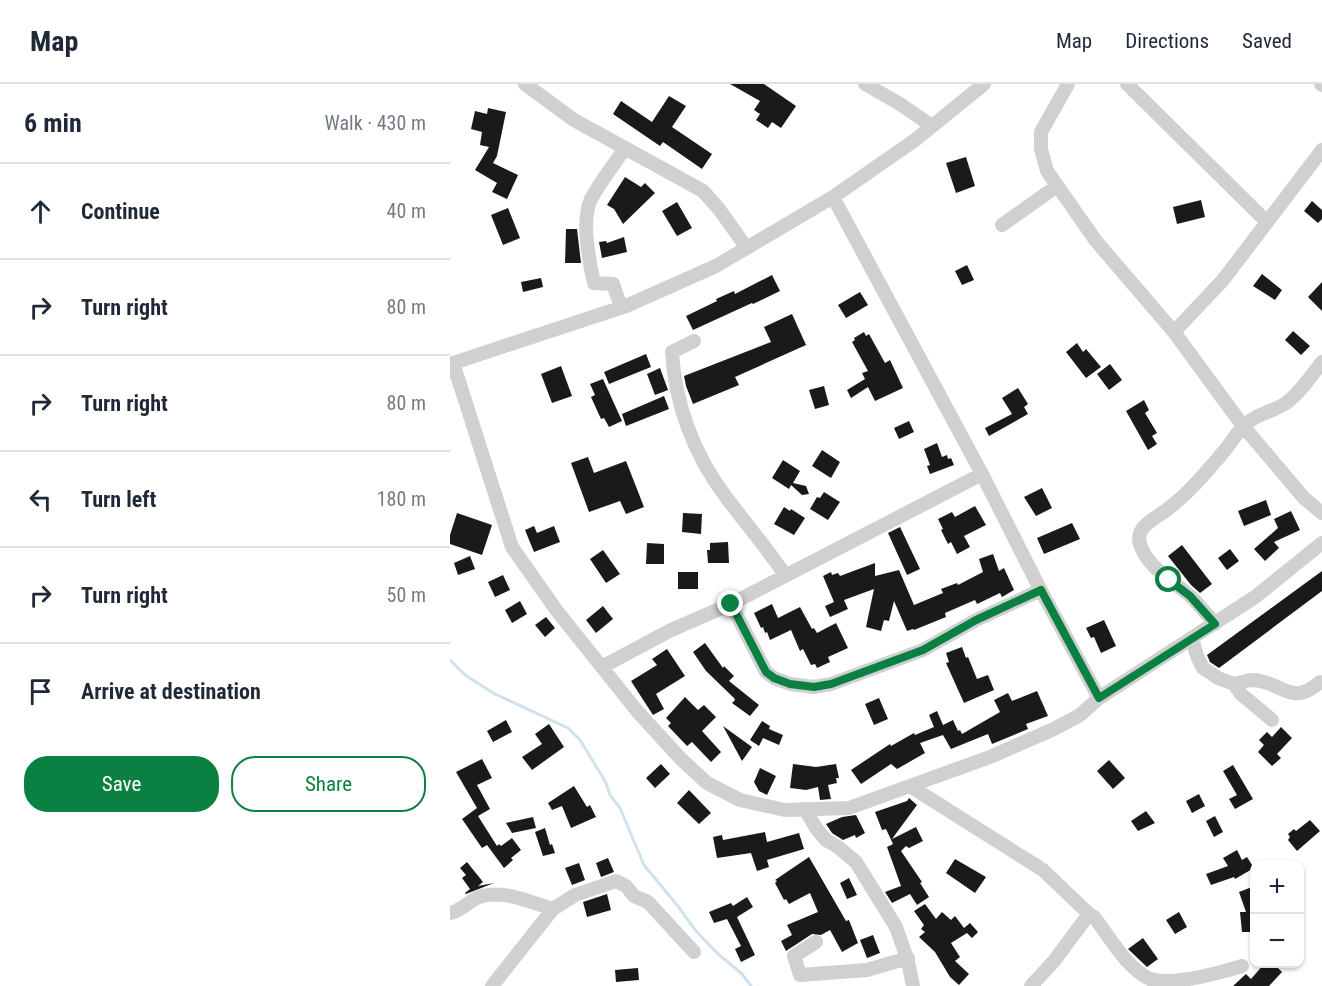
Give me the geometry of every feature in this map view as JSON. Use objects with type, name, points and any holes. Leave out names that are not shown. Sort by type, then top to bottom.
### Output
[{"type":"street","points":[[525,84],[574,120],[708,195],[746,247]]},
{"type":"street","points":[[865,84],[932,126]]},
{"type":"street","points":[[984,84],[915,140],[833,197],[716,266],[621,308],[452,364],[512,547],[556,611],[637,711],[680,758],[707,783],[740,800],[785,810],[849,808],[990,757],[1080,715],[1099,698],[1255,597],[1322,543]]},
{"type":"street","points":[[1068,84],[1041,132],[1041,149],[1047,171],[1096,241],[1174,332],[1243,426],[1304,498],[1322,513]]},
{"type":"street","points":[[1127,84],[1267,222]]},
{"type":"street","points":[[621,308],[613,284],[594,283],[587,254],[586,232],[590,201],[625,148]]},
{"type":"street","points":[[1174,332],[1223,280],[1322,150]]},
{"type":"street","points":[[1002,225],[1057,186]]},
{"type":"street","points":[[833,197],[1099,698]]},
{"type":"street","points":[[694,341],[672,352],[673,374],[681,411],[698,452],[725,496],[764,544],[785,575]]},
{"type":"street","points":[[1215,624],[1190,596],[1147,559],[1140,543],[1140,533],[1145,526],[1189,489],[1243,426],[1256,416],[1273,411],[1286,403],[1322,362]]},
{"type":"street","points":[[602,667],[669,631],[731,604],[982,474]]},
{"type":"street","points":[[731,604],[766,672],[790,684],[814,687],[864,673],[923,650],[976,620],[1041,590]]},
{"type":"street","points":[[1192,638],[1203,668],[1218,678],[1234,684],[1252,680],[1269,683],[1293,694],[1310,691],[1320,682]]},
{"type":"street","points":[[1234,684],[1241,694],[1272,720]]},
{"type":"street","points":[[910,786],[1043,870],[1094,917],[1131,964],[1152,980],[1171,983],[1242,966]]},
{"type":"street","points":[[805,808],[826,840],[856,862],[896,927],[908,958],[913,986]]},
{"type":"street","points":[[492,986],[553,909],[575,895],[616,881],[626,886],[634,896],[648,902],[694,952]]},
{"type":"street","points":[[450,913],[479,897],[500,894],[553,909]]},
{"type":"street","points":[[1038,983],[1089,914]]},
{"type":"street","points":[[816,942],[794,956],[800,975],[867,970],[908,958]]},
{"type":"building","points":[[730,84],[764,84],[796,106],[781,128],[772,122],[768,128],[756,120],[760,114],[754,110],[760,101]]},
{"type":"building","points":[[669,96],[686,106],[672,127],[712,154],[702,169],[663,142],[660,146],[613,114],[621,101],[652,122]]},
{"type":"building","points":[[488,108],[506,112],[497,156],[493,163],[518,175],[507,199],[492,192],[497,183],[475,170],[489,147],[480,145],[482,132],[471,129],[475,111],[487,114]]},
{"type":"building","points":[[966,157],[975,186],[956,193],[946,163]]},
{"type":"building","points":[[625,177],[641,187],[645,183],[655,193],[623,224],[614,209],[607,205]]},
{"type":"building","points":[[1201,200],[1205,217],[1177,224],[1173,207]]},
{"type":"building","points":[[1312,201],[1322,210],[1322,219],[1318,223],[1304,211]]},
{"type":"building","points":[[677,202],[692,228],[677,236],[662,211]]},
{"type":"building","points":[[508,208],[520,238],[503,245],[491,215]]},
{"type":"building","points":[[566,229],[577,229],[581,263],[565,263]]},
{"type":"building","points":[[624,237],[627,252],[602,258],[599,242],[606,241],[607,243]]},
{"type":"building","points":[[967,265],[974,280],[962,285],[955,271]]},
{"type":"building","points":[[1262,274],[1282,290],[1275,300],[1253,286]]},
{"type":"building","points":[[772,275],[780,291],[693,330],[686,316],[717,301],[716,299],[734,291],[735,294]]},
{"type":"building","points":[[541,278],[543,287],[523,292],[521,282]]},
{"type":"building","points":[[1322,282],[1322,311],[1308,297]]},
{"type":"building","points":[[860,292],[868,305],[846,318],[838,305]]},
{"type":"building","points":[[792,314],[806,345],[735,377],[739,385],[693,404],[684,376],[771,342],[764,327]]},
{"type":"building","points":[[1293,331],[1310,346],[1301,355],[1285,340]]},
{"type":"building","points":[[864,332],[866,336],[869,334],[885,363],[890,360],[903,388],[875,401],[868,387],[851,398],[847,390],[865,379],[862,373],[868,371],[852,342]]},
{"type":"building","points":[[1077,343],[1083,352],[1086,349],[1101,367],[1086,378],[1066,352]]},
{"type":"building","points":[[646,354],[651,367],[609,384],[604,372]]},
{"type":"building","points":[[1110,364],[1122,380],[1109,390],[1097,374]]},
{"type":"building","points":[[561,366],[572,396],[552,403],[541,374]]},
{"type":"building","points":[[660,368],[668,390],[655,395],[647,374]]},
{"type":"building","points":[[603,379],[622,421],[609,427],[604,418],[601,419],[591,397],[595,395],[590,384]]},
{"type":"building","points":[[824,386],[829,405],[815,409],[809,390]]},
{"type":"building","points":[[1018,388],[1028,404],[1024,407],[1028,414],[989,436],[985,428],[1012,414],[1002,398]]},
{"type":"building","points":[[664,396],[669,409],[626,426],[622,414]]},
{"type":"building","points":[[1144,400],[1149,410],[1145,413],[1157,433],[1152,436],[1157,444],[1148,450],[1126,411]]},
{"type":"building","points":[[909,421],[914,432],[899,439],[894,428]]},
{"type":"building","points":[[937,443],[942,457],[947,455],[954,465],[930,474],[927,466],[930,465],[924,449]]},
{"type":"building","points":[[822,450],[840,462],[831,478],[812,466]]},
{"type":"building","points":[[588,457],[594,473],[626,461],[644,507],[626,514],[620,501],[589,512],[571,463]]},
{"type":"building","points":[[783,460],[800,471],[793,483],[806,486],[809,494],[802,495],[791,485],[789,489],[772,478]]},
{"type":"building","points":[[1042,488],[1052,508],[1036,516],[1024,497]]},
{"type":"building","points":[[824,492],[840,502],[828,520],[810,509],[817,497],[820,498]]},
{"type":"building","points":[[1266,500],[1271,515],[1244,526],[1238,511]]},
{"type":"building","points":[[975,506],[986,525],[964,536],[970,547],[957,554],[951,542],[948,544],[938,519],[952,512],[955,517]]},
{"type":"building","points":[[784,507],[805,518],[794,535],[774,524]]},
{"type":"building","points":[[1291,511],[1300,530],[1274,542],[1279,548],[1265,561],[1254,549],[1278,528],[1274,519]]},
{"type":"building","points":[[457,513],[492,525],[482,555],[450,544],[450,535]]},
{"type":"building","points":[[683,513],[702,514],[701,534],[682,532]]},
{"type":"building","points":[[1072,523],[1080,539],[1044,554],[1037,538]]},
{"type":"building","points":[[534,526],[537,533],[554,526],[560,542],[534,552],[525,530]]},
{"type":"building","points":[[900,527],[920,569],[907,575],[888,533]]},
{"type":"building","points":[[728,542],[729,563],[708,563],[707,550],[710,550],[710,543]]},
{"type":"building","points":[[647,543],[664,544],[664,564],[646,564]]},
{"type":"building","points":[[1182,545],[1212,584],[1200,593],[1168,556]]},
{"type":"building","points":[[1230,549],[1239,561],[1227,570],[1218,558]]},
{"type":"building","points":[[603,550],[620,574],[606,583],[590,559]]},
{"type":"building","points":[[993,554],[999,571],[1004,568],[1014,590],[1002,597],[1000,593],[977,604],[975,600],[945,613],[946,617],[914,630],[907,631],[894,601],[889,621],[884,620],[881,631],[866,627],[874,589],[844,600],[848,609],[830,617],[825,606],[834,602],[823,576],[831,572],[832,575],[838,573],[840,576],[875,563],[875,576],[899,570],[914,605],[943,593],[941,589],[957,583],[958,585],[983,572],[979,559]]},
{"type":"building","points":[[470,556],[475,569],[458,575],[454,563]]},
{"type":"building","points":[[1322,571],[1322,591],[1219,668],[1210,662],[1207,655]]},
{"type":"building","points":[[678,572],[698,572],[698,589],[678,589]]},
{"type":"building","points":[[503,575],[510,590],[495,597],[488,582]]},
{"type":"building","points":[[520,601],[527,614],[512,623],[505,610]]},
{"type":"building","points":[[772,604],[778,618],[800,607],[812,629],[814,628],[817,633],[836,623],[848,648],[828,657],[830,662],[817,668],[815,664],[811,665],[803,649],[800,651],[791,630],[770,640],[767,632],[765,633],[763,627],[761,628],[754,613]]},
{"type":"building","points":[[603,606],[613,619],[596,633],[586,620]]},
{"type":"building","points":[[546,617],[555,628],[545,637],[535,625]]},
{"type":"building","points":[[1104,620],[1116,646],[1101,653],[1094,637],[1091,638],[1086,628]]},
{"type":"building","points":[[705,643],[723,668],[724,666],[734,676],[729,681],[759,705],[750,716],[732,703],[734,698],[706,671],[693,652]]},
{"type":"building","points":[[962,647],[977,679],[988,675],[994,690],[964,703],[946,663],[949,662],[946,653]]},
{"type":"building","points":[[667,649],[685,676],[656,694],[664,709],[653,715],[631,681],[657,665],[652,659]]},
{"type":"building","points":[[1037,691],[1048,716],[1026,724],[1028,729],[992,744],[988,734],[951,749],[943,735],[920,743],[925,753],[897,769],[891,764],[861,784],[851,770],[890,744],[891,746],[914,733],[915,735],[934,727],[929,715],[937,711],[943,725],[953,720],[962,734],[1000,712],[994,700],[1008,693],[1012,701]]},
{"type":"building","points":[[685,697],[698,710],[704,705],[716,717],[702,731],[721,752],[711,762],[692,742],[687,746],[668,726],[671,723],[666,718]]},
{"type":"building","points":[[879,698],[888,719],[874,725],[865,704]]},
{"type":"building","points":[[506,720],[512,732],[493,742],[487,731]]},
{"type":"building","points":[[762,721],[770,726],[769,729],[783,735],[779,745],[763,738],[759,746],[750,740]]},
{"type":"building","points":[[549,724],[564,747],[532,770],[522,757],[542,744],[535,734]]},
{"type":"building","points":[[723,726],[752,747],[742,761]]},
{"type":"building","points":[[1281,727],[1292,738],[1277,754],[1281,758],[1272,766],[1258,752],[1264,745],[1259,740],[1267,732],[1272,737]]},
{"type":"building","points":[[482,759],[492,778],[477,785],[490,809],[478,816],[497,846],[499,844],[501,846],[512,838],[521,850],[504,868],[487,845],[482,848],[462,819],[477,808],[456,772]]},
{"type":"building","points":[[1109,760],[1125,778],[1113,789],[1097,771]]},
{"type":"building","points":[[661,764],[670,774],[655,788],[646,778]]},
{"type":"building","points":[[793,764],[816,767],[836,764],[839,778],[836,778],[837,783],[828,785],[831,799],[820,800],[818,787],[806,790],[790,788]]},
{"type":"building","points":[[1233,765],[1253,799],[1235,809],[1229,799],[1237,795],[1223,771]]},
{"type":"building","points":[[760,768],[776,776],[767,795],[759,791],[754,782]]},
{"type":"building","points":[[574,786],[587,807],[590,805],[596,817],[571,828],[562,806],[552,810],[548,803]]},
{"type":"building","points":[[689,790],[711,813],[699,824],[677,803]]},
{"type":"building","points":[[1199,794],[1205,806],[1192,813],[1186,801]]},
{"type":"building","points":[[909,798],[917,805],[892,839],[916,827],[923,841],[909,848],[906,846],[901,851],[922,882],[920,883],[929,897],[917,905],[910,894],[892,903],[885,892],[901,886],[887,847],[893,844],[886,829],[882,830],[875,812],[907,801]]},
{"type":"building","points":[[1146,811],[1155,823],[1138,831],[1131,821]]},
{"type":"building","points":[[856,815],[865,833],[856,838],[855,835],[843,840],[832,833],[826,824],[842,817]]},
{"type":"building","points":[[1215,816],[1223,832],[1214,837],[1206,821]]},
{"type":"building","points":[[533,817],[536,828],[512,833],[506,823]]},
{"type":"building","points":[[1310,820],[1320,831],[1297,851],[1288,840],[1290,837],[1288,834]]},
{"type":"building","points":[[545,828],[555,853],[543,856],[535,832]]},
{"type":"building","points":[[765,832],[767,842],[799,833],[804,849],[767,860],[769,867],[757,871],[751,853],[717,858],[713,837],[722,835],[723,840]]},
{"type":"building","points":[[1237,850],[1242,860],[1247,857],[1250,862],[1250,870],[1235,879],[1234,877],[1211,885],[1206,874],[1228,866],[1223,858]]},
{"type":"building","points":[[809,857],[846,921],[849,920],[858,943],[842,952],[830,930],[821,935],[812,934],[786,951],[781,941],[792,935],[787,925],[818,912],[810,893],[789,904],[786,899],[784,900],[775,883],[777,881],[775,880]]},
{"type":"building","points":[[608,858],[614,872],[601,877],[596,863]]},
{"type":"building","points":[[955,859],[986,877],[975,893],[946,873]]},
{"type":"building","points":[[467,862],[483,882],[478,886],[494,883],[466,894],[470,889],[462,878],[466,875],[460,868]]},
{"type":"building","points":[[579,863],[585,880],[572,885],[565,868]]},
{"type":"building","points":[[849,878],[857,895],[847,899],[840,883]]},
{"type":"building","points":[[1250,888],[1250,932],[1242,932],[1240,912],[1246,912],[1239,892]]},
{"type":"building","points":[[607,894],[611,910],[587,917],[583,902]]},
{"type":"building","points":[[747,897],[753,907],[737,917],[755,955],[741,962],[735,949],[741,946],[727,919],[714,923],[709,912],[731,903],[733,906]]},
{"type":"building","points":[[925,904],[936,919],[942,912],[951,920],[955,916],[964,928],[970,923],[978,932],[972,938],[967,933],[951,943],[960,957],[955,961],[969,974],[959,985],[950,977],[935,952],[919,937],[925,932],[921,929],[924,925],[914,911]]},
{"type":"building","points":[[1179,912],[1187,927],[1175,934],[1166,920]]},
{"type":"building","points":[[873,935],[880,953],[867,958],[860,940]]},
{"type":"building","points":[[1143,938],[1158,959],[1147,967],[1128,949]]},
{"type":"building","points":[[638,968],[639,980],[616,982],[615,970]]},
{"type":"building","points":[[1261,968],[1278,968],[1282,972],[1269,986],[1233,986],[1246,974],[1251,979]]},
{"type":"waterway","points":[[450,660],[465,675],[493,693],[568,728],[580,740],[605,781],[610,795],[620,808],[644,865],[696,931],[742,974],[751,986]]},
{"type":"route","points":[[731,604],[766,672],[790,684],[814,687],[831,684],[923,650],[976,620],[1041,590],[1099,698],[1215,624],[1190,596],[1169,580]]}]
